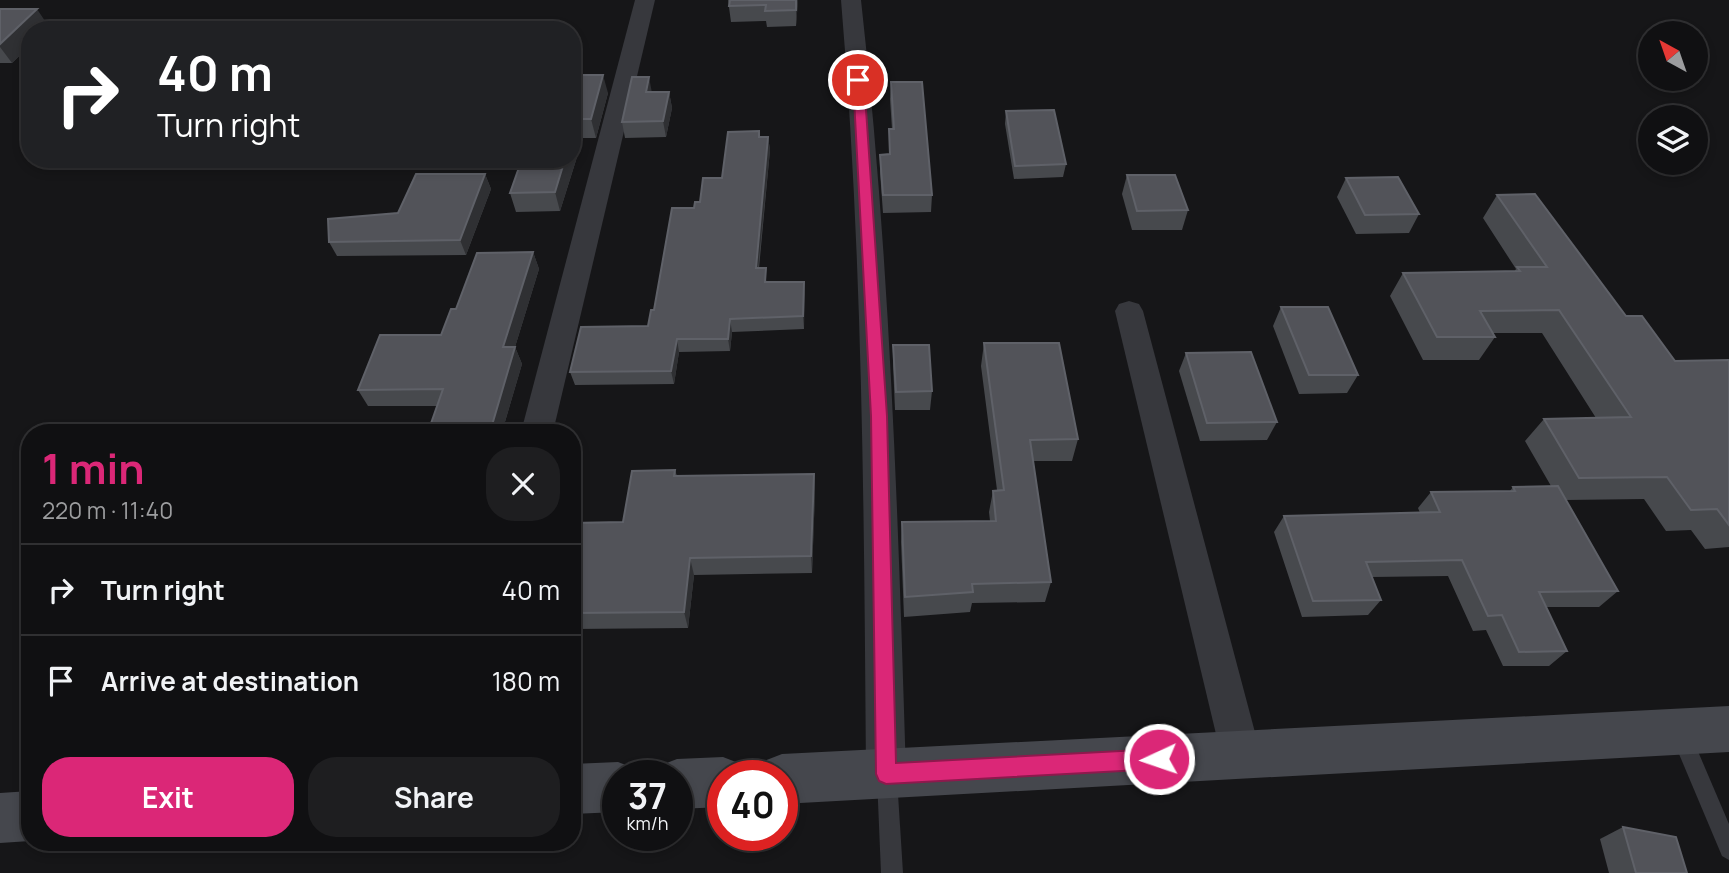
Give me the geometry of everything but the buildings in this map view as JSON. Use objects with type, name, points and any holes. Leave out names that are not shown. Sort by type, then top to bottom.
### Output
[{"type":"street","points":[[539,424],[645,0]]},
{"type":"street","points":[[851,0],[861,102],[879,416],[886,774]]},
{"type":"street","points":[[1129,311],[1241,755]]},
{"type":"street","points":[[798,778],[1729,729]]},
{"type":"street","points":[[581,788],[602,787]]},
{"type":"street","points":[[0,818],[21,817]]},
{"type":"lane","points":[[1680,732],[1729,849]]},
{"type":"lane","points":[[886,774],[892,873]]},
{"type":"route","points":[[858,80],[879,416],[886,774],[1159,759]]}]
